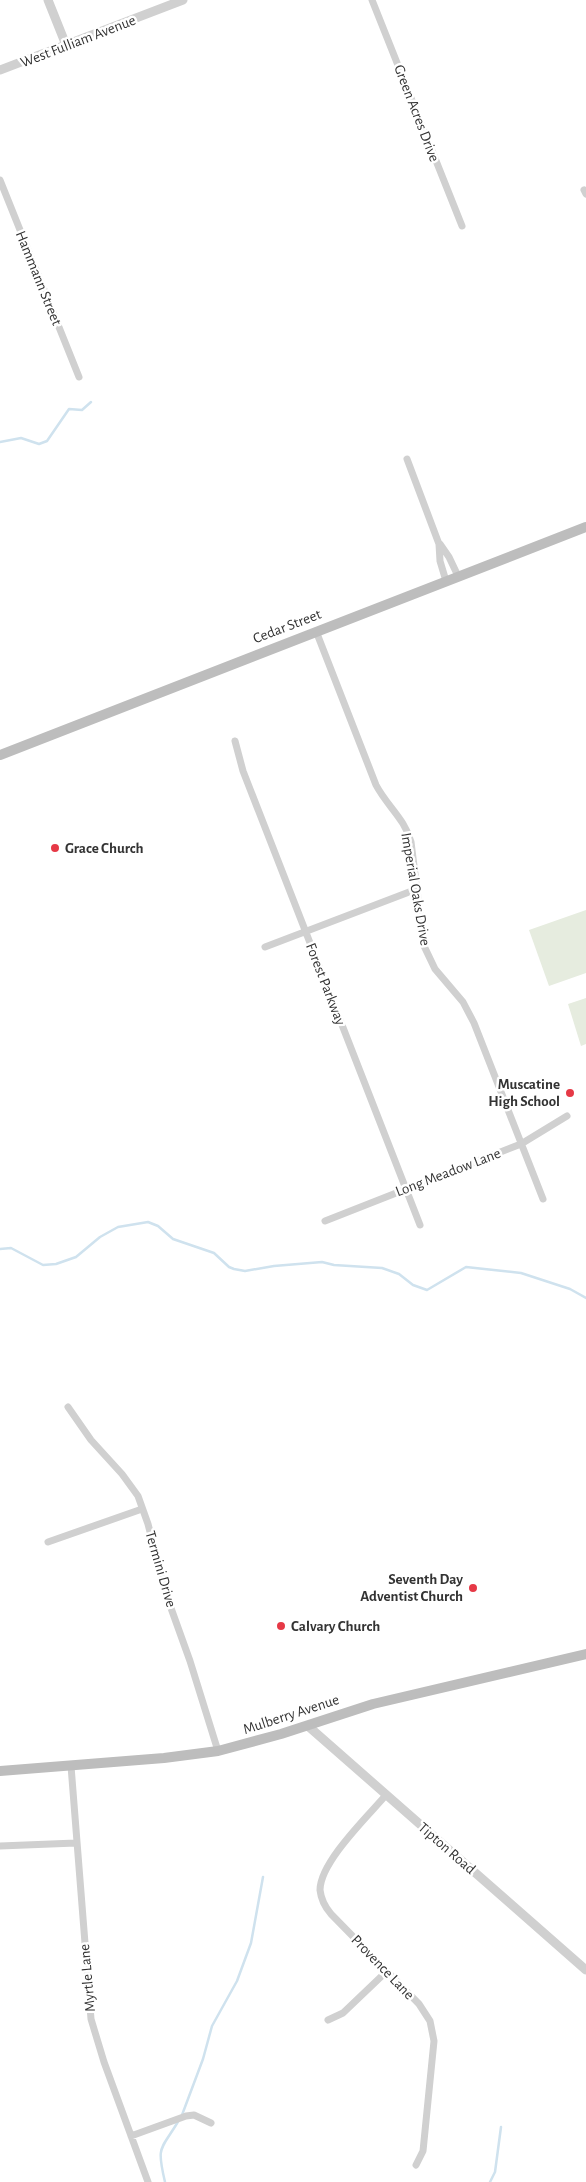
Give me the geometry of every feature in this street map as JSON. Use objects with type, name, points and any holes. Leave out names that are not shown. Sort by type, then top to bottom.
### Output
[{"type":"main road","name":"Cedar Street","points":[[0,755],[586,527]]},
{"type":"main road","name":"Mulberry Avenue","points":[[0,1771],[164,1758],[218,1751],[308,1726],[373,1704],[586,1654]]},
{"type":"street","points":[[48,0],[66,45]]},
{"type":"street","name":"West Fulliam Avenue","points":[[0,70],[183,0]]},
{"type":"street","name":"Green Acres Drive","points":[[372,0],[462,226]]},
{"type":"street","name":"Hammann Street","points":[[0,180],[79,377]]},
{"type":"street","points":[[407,459],[440,544],[458,576]]},
{"type":"street","points":[[440,544],[440,561],[446,581]]},
{"type":"street","name":"Imperial Oaks Drive","points":[[316,631],[376,785],[382,797],[398,814],[408,830],[421,928],[428,956],[435,969],[469,1012],[543,1199]]},
{"type":"street","name":"Forest Parkway","points":[[235,741],[243,771],[420,1225]]},
{"type":"street","points":[[265,947],[417,889]]},
{"type":"street","name":"Long Meadow Lane","points":[[324,1221],[521,1144],[567,1116]]},
{"type":"street","name":"Termini Drive","points":[[68,1406],[91,1440],[132,1487],[148,1524],[167,1597],[190,1661],[218,1751]]},
{"type":"street","points":[[48,1542],[142,1510]]},
{"type":"street","name":"Tipton Road","points":[[308,1726],[586,1970]]},
{"type":"street","name":"Myrtle Lane","points":[[70,1766],[91,2019],[104,2062],[148,2182]]},
{"type":"street","name":"Provence Lane","points":[[386,1795],[335,1854],[324,1873],[320,1890],[322,1899],[331,1914],[419,2004],[433,2030],[434,2041],[423,2152],[416,2165]]},
{"type":"street","points":[[0,1846],[76,1843]]},
{"type":"street","points":[[328,2020],[343,2013],[387,1971]]},
{"type":"street","points":[[131,2136],[194,2115],[211,2123]]},
{"type":"shaded area","points":[[586,910],[586,973],[549,986],[529,930]]},
{"type":"shaded area","points":[[586,998],[586,1044],[581,1046],[568,1004]]},
{"type":"waterway","points":[[0,442],[21,438],[39,444],[47,441],[69,409],[82,410],[91,402]]},
{"type":"waterway","points":[[0,1249],[11,1248],[43,1265],[56,1264],[76,1257],[100,1237],[118,1227],[148,1222],[158,1226],[173,1239],[214,1253],[229,1267],[245,1271],[274,1266],[322,1262],[334,1265],[382,1268],[399,1274],[413,1285],[427,1290],[466,1267],[521,1273],[570,1289],[586,1298]]},
{"type":"waterway","points":[[182,2115],[203,2059],[212,2026],[237,1981],[251,1943],[263,1877]]},
{"type":"waterway","points":[[165,2182],[161,2161],[162,2148],[179,2120]]},
{"type":"waterway","points":[[490,2182],[495,2172],[501,2127]]},
{"type":"place","name":"Grace Church","points":[[55,848]]},
{"type":"place","name":"Muscatine High School","points":[[570,1093]]},
{"type":"place","name":"Seventh Day Adventist Church","points":[[473,1588]]},
{"type":"place","name":"Calvary Church","points":[[281,1626]]}]
